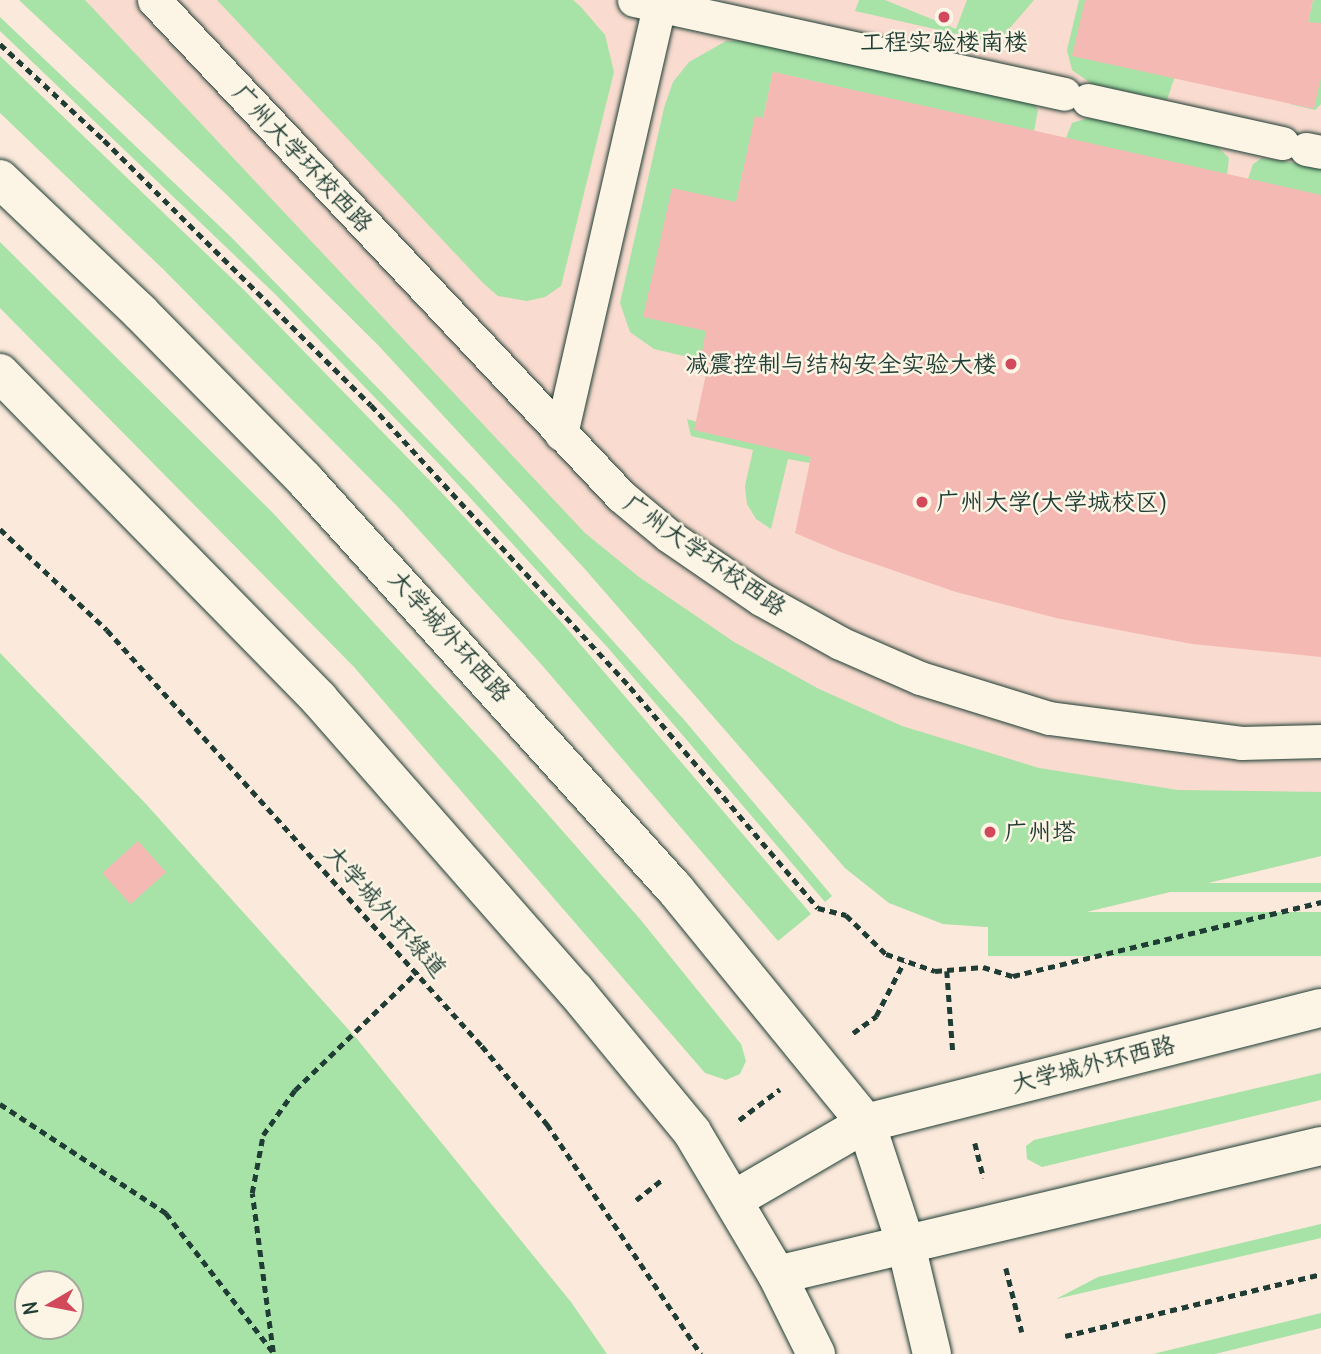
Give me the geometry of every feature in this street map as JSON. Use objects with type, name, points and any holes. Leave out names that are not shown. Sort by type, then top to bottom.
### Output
[{"type":"main road","name":"大学城外环西路","points":[[0,179],[141,312],[391,570],[618,823],[866,1123],[906,1245],[932,1354]]},
{"type":"main road","points":[[0,373],[240,615],[408,796],[584,1000],[702,1149],[735,1199],[816,1354]]},
{"type":"main road","name":"大学城外环西路","points":[[735,1199],[866,1123],[1321,1008]]},
{"type":"main road","points":[[777,1275],[1321,1146]]},
{"type":"lane","name":"广州大学环校西路","points":[[154,0],[561,434],[639,513],[724,575],[804,624],[920,678],[1009,708],[1117,729],[1241,743],[1321,741]]},
{"type":"lane","points":[[561,434],[647,3],[1303,148]]},
{"type":"path","points":[[0,44],[251,284],[419,456],[630,687],[818,908],[846,915],[871,944],[904,962],[947,971],[983,967],[1013,976],[1321,902]]},
{"type":"path","name":"大学城外环绿道","points":[[0,529],[107,630],[418,971],[547,1124],[701,1354]]},
{"type":"path","points":[[636,1200],[876,1016],[904,962]]},
{"type":"path","points":[[274,1353],[253,1194],[263,1135],[295,1090],[418,971]]},
{"type":"path","points":[[947,971],[948,1033]]},
{"type":"path","points":[[0,1104],[166,1213],[274,1353]]},
{"type":"path","points":[[1065,1336],[1321,1274]]},
{"type":"shaded area","name":"广州大学(大学城校区)","points":[[19,0],[1321,0],[1321,856],[1015,929],[943,924],[889,903],[845,868],[584,568],[378,345],[226,194]]},
{"type":"green space","points":[[19,0],[85,0],[585,533],[639,577],[734,642],[819,689],[902,726],[1039,768],[1178,790],[1321,792],[1321,856],[1015,929],[943,924],[889,903],[845,868],[584,568],[378,345],[226,194]]},
{"type":"green space","points":[[217,0],[573,0],[605,35],[614,72],[561,286],[545,297],[527,301],[498,296]]},
{"type":"green space","points":[[859,0],[885,0],[956,29],[967,0],[1034,0],[997,43],[855,11]]},
{"type":"green space","points":[[1079,0],[1113,0],[1100,62],[1175,76],[1167,100],[1092,84],[1072,70],[1067,50]]},
{"type":"green space","points":[[1313,0],[1321,0],[1321,104],[1315,110],[1290,104]]},
{"type":"green space","points":[[0,17],[232,238],[474,487],[686,722],[832,896],[825,902],[609,649],[439,464],[274,293],[0,31]]},
{"type":"green space","points":[[726,41],[751,41],[1034,104],[1038,110],[1034,131],[773,72],[763,118],[755,117],[701,360],[654,349],[630,332],[620,303],[664,108],[673,82],[689,62]]},
{"type":"green space","points":[[0,56],[244,290],[442,493],[563,624],[811,914],[778,941],[541,664],[397,506],[163,269],[0,113]]},
{"type":"green space","points":[[1088,118],[1215,144],[1229,158],[1227,175],[1066,138],[1072,123]]},
{"type":"green space","points":[[1262,158],[1321,167],[1321,196],[1248,179],[1253,164]]},
{"type":"green space","points":[[0,242],[272,512],[500,760],[640,919],[741,1044],[746,1061],[740,1074],[726,1080],[705,1073],[354,667],[0,308]]},
{"type":"green space","points":[[687,419],[811,457],[810,463],[788,459],[771,529],[756,519],[747,504],[745,486],[753,450],[691,436]]},
{"type":"green space","points":[[0,653],[146,804],[357,1039],[571,1302],[607,1354],[0,1354]]},
{"type":"green space","points":[[999,883],[1321,883],[1321,892],[999,892]]},
{"type":"green space","points":[[988,912],[1321,912],[1321,956],[988,956]]},
{"type":"green space","points":[[1321,1073],[1321,1100],[1042,1167],[1027,1159],[1026,1146],[1034,1140]]},
{"type":"green space","points":[[1321,1224],[1321,1238],[1056,1299],[1098,1277]]},
{"type":"green space","points":[[1321,1313],[1321,1328],[1215,1354],[1153,1354]]},
{"type":"building","points":[[1085,0],[1313,0],[1308,22],[1321,23],[1321,78],[1314,109],[1072,56]]},
{"type":"building","name":"减震控制与结构安全实验大楼","points":[[773,72],[1321,195],[1321,657],[1192,644],[1056,618],[956,592],[840,552],[795,533],[811,457],[694,430],[707,369],[699,367],[706,331],[643,317],[672,188],[736,202],[755,116],[763,118]]},
{"type":"building","points":[[138,841],[166,872],[130,904],[102,873]]},
{"type":"place","name":"工程实验楼南楼","points":[[944,17]]},
{"type":"place","name":"减震控制与结构安全实验大楼","points":[[1011,364]]},
{"type":"place","name":"广州大学(大学城校区)","points":[[922,502]]},
{"type":"place","name":"广州塔","points":[[990,832]]}]
